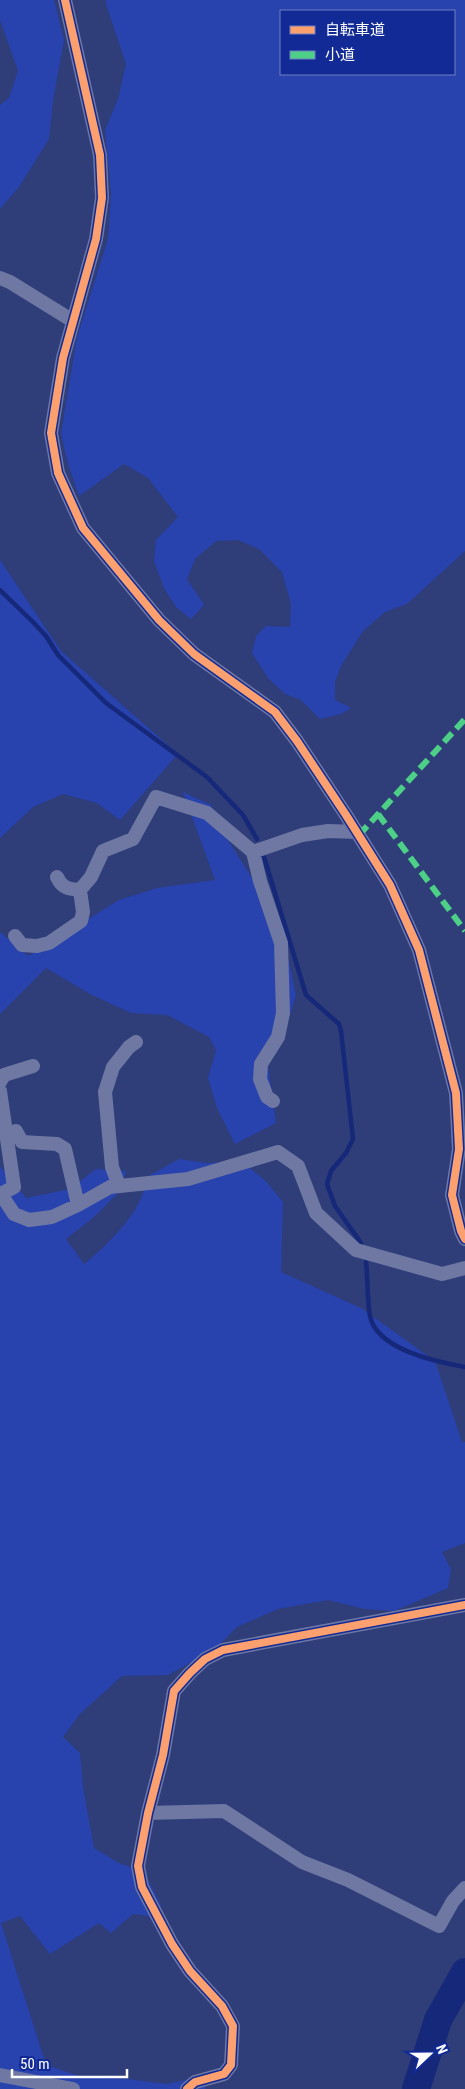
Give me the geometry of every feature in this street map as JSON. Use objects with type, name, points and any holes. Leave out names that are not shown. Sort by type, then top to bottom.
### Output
[{"type":"street","points":[[65,0],[100,156],[102,198],[96,239],[63,358],[51,433],[58,473],[83,528],[159,620],[194,654],[275,712],[297,741],[358,832],[390,885],[419,950],[456,1093],[458,1149],[452,1195],[461,1231],[465,1239]]},
{"type":"street","points":[[0,278],[10,282],[73,321]]},
{"type":"street","points":[[15,936],[22,945],[37,946],[49,943],[81,921],[84,912],[80,890],[90,877],[103,851],[133,839],[156,797],[207,813],[253,852],[280,943],[283,1013],[278,1037],[261,1064],[260,1079],[267,1097],[273,1102]]},
{"type":"street","points":[[253,852],[302,835],[328,831],[358,832]]},
{"type":"street","points":[[57,877],[61,884],[67,888],[80,890]]},
{"type":"street","points":[[119,1186],[112,1167],[105,1092],[113,1067],[129,1046],[136,1042]]},
{"type":"street","points":[[0,1082],[4,1075],[33,1066]]},
{"type":"street","points":[[0,1091],[14,1187],[0,1193],[14,1214],[29,1220],[52,1217],[110,1187],[188,1179],[278,1152],[298,1166],[316,1213],[356,1250],[442,1274],[465,1268]]},
{"type":"street","points":[[16,1131],[22,1142],[58,1144],[65,1149],[78,1205]]},
{"type":"street","points":[[187,2089],[195,2082],[224,2074],[231,2065],[233,2026],[222,2006],[190,1971],[172,1944],[142,1887],[138,1866],[148,1812],[163,1755],[174,1691],[205,1659],[223,1650],[465,1605]]},
{"type":"street","points":[[148,1812],[224,1812],[302,1862],[348,1880],[439,1926],[454,1901],[465,1888]]},
{"type":"street","points":[[0,2076],[73,2089]]},
{"type":"shaded area","points":[[0,0],[54,0],[64,40],[53,101],[49,139],[19,187],[0,209],[0,105],[9,98],[18,71],[0,20]]},
{"type":"shaded area","points":[[106,0],[465,0],[465,551],[407,604],[385,612],[363,631],[341,666],[335,682],[335,700],[351,708],[341,714],[320,719],[301,700],[285,694],[268,678],[252,653],[256,636],[266,626],[290,627],[291,604],[282,572],[259,549],[238,540],[216,541],[195,559],[187,579],[204,605],[191,619],[176,607],[164,588],[154,561],[156,540],[178,517],[148,478],[124,464],[79,496],[68,464],[61,434],[77,337],[108,239],[111,193],[105,130],[118,99],[126,64]]},
{"type":"shaded area","points":[[0,560],[61,651],[178,754],[120,820],[97,803],[63,794],[33,807],[0,838]]},
{"type":"shaded area","points":[[183,792],[211,805],[228,840],[257,886],[286,948],[296,995],[282,1040],[268,1065],[276,1123],[235,1144],[217,1108],[208,1078],[216,1050],[209,1037],[167,1015],[131,1013],[90,994],[46,968],[0,1014],[0,932],[28,956],[119,900],[157,888],[215,880]]},
{"type":"shaded area","points":[[179,1159],[207,1163],[242,1162],[265,1180],[283,1202],[281,1272],[361,1308],[435,1361],[462,1442],[465,1442],[465,1543],[442,1552],[451,1569],[448,1588],[394,1611],[365,1609],[328,1600],[278,1609],[237,1627],[213,1651],[168,1675],[122,1676],[80,1714],[63,1737],[80,1753],[83,1787],[94,1848],[119,1863],[144,1872],[161,1905],[162,1935],[148,1916],[133,1914],[111,1933],[99,1923],[50,1954],[20,1916],[1,1923],[46,2065],[82,2077],[128,2079],[166,2084],[211,2075],[205,2089],[0,2089],[0,1166],[26,1198],[70,1189],[96,1169],[126,1171],[121,1190],[94,1217],[66,1239],[84,1264],[101,1250],[126,1222],[139,1203],[144,1189],[145,1178]]},
{"type":"waterway","points":[[0,590],[33,622],[46,636],[58,655],[106,703],[207,777],[243,815],[257,839]]},
{"type":"waterway","points":[[264,857],[306,995],[339,1024],[341,1031],[353,1139],[346,1153],[331,1171],[327,1184],[335,1206],[361,1243]]},
{"type":"waterway","points":[[366,1262],[370,1316],[375,1328],[384,1338],[396,1346],[424,1358],[465,1367]]},
{"type":"waterway","points":[[416,2089],[438,2020],[465,1972]]},
{"type":"marked path","points":[[359,835],[465,719]]},
{"type":"marked path","points":[[378,814],[465,931]]},
{"type":"cycle path","points":[[65,0],[100,155],[102,198],[96,239],[63,358],[51,433],[58,473],[83,528],[159,620],[194,654],[275,712],[297,741],[390,885],[419,950],[456,1093],[459,1149],[452,1195],[461,1231],[465,1239]]},
{"type":"cycle path","points":[[187,2089],[195,2082],[224,2074],[231,2065],[233,2026],[222,2006],[190,1971],[172,1944],[142,1887],[138,1866],[148,1813],[163,1755],[174,1691],[205,1659],[223,1650],[465,1605]]}]
